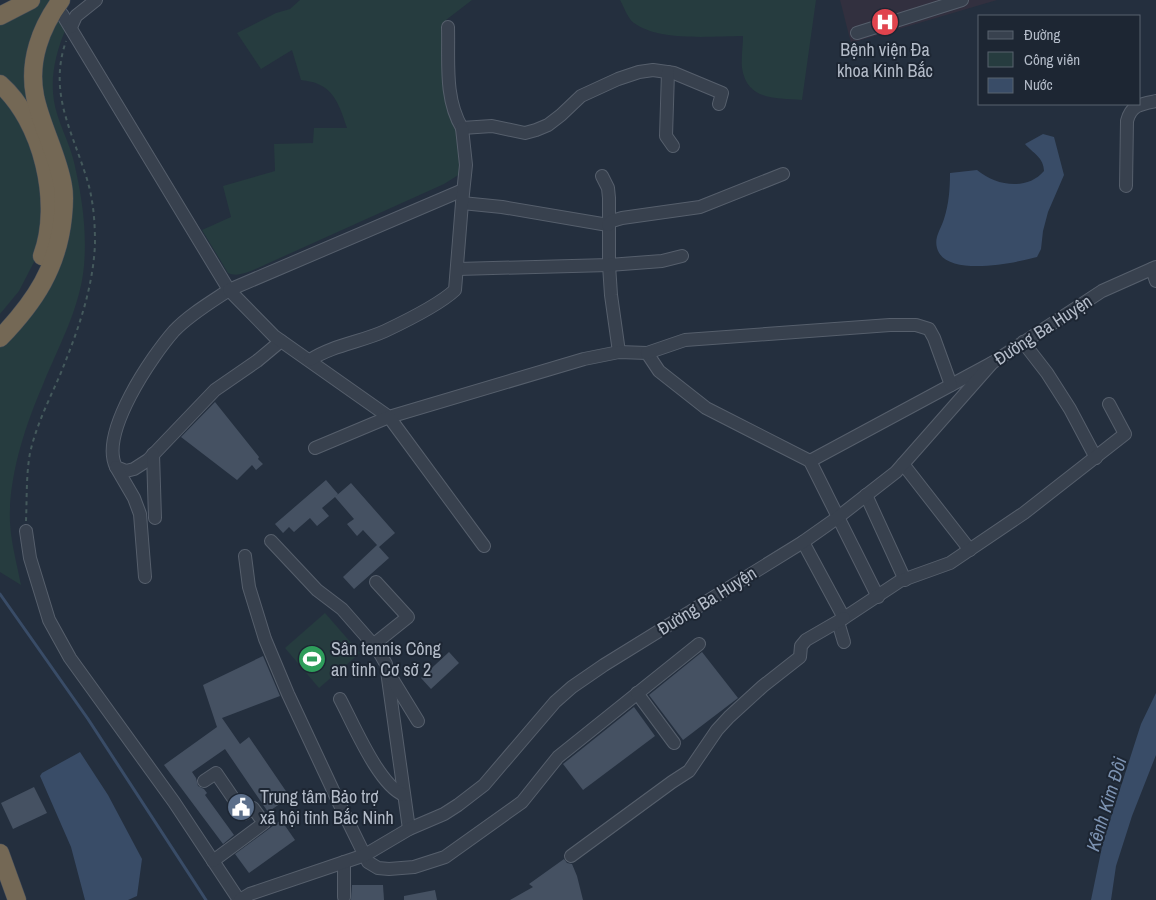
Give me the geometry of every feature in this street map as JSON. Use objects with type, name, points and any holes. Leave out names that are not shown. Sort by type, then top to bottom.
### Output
[{"type":"highway","points":[[0,16],[31,0]]},
{"type":"highway","points":[[0,338],[28,307],[43,285],[50,270],[60,236],[64,206],[63,185],[35,95],[33,72],[37,48],[44,28],[62,7]]},
{"type":"highway","points":[[0,84],[16,99],[27,117],[46,173],[50,206],[48,235],[36,273],[22,297],[0,321]]},
{"type":"highway","points":[[0,853],[17,900]]},
{"type":"street","points":[[71,27],[76,16],[96,0]]},
{"type":"street","points":[[857,33],[962,0]]},
{"type":"street","points":[[62,7],[71,27],[229,290],[274,336],[389,417],[484,546]]},
{"type":"street","points":[[310,360],[320,354],[385,331],[444,299],[455,290],[466,165],[462,128],[456,115],[448,77],[450,65],[448,27]]},
{"type":"street","points":[[462,128],[492,126],[525,133],[536,130],[548,125],[581,96],[605,84],[639,72],[653,70],[668,72],[722,93],[719,104]]},
{"type":"street","points":[[668,72],[666,136],[673,146]]},
{"type":"street","points":[[1141,104],[1156,101]]},
{"type":"street","points":[[1126,186],[1127,121],[1129,114],[1137,105]]},
{"type":"street","points":[[608,225],[612,221],[622,218],[700,207],[783,174]]},
{"type":"street","points":[[602,176],[608,188],[611,295],[619,352]]},
{"type":"street","points":[[145,577],[140,514],[131,492],[112,457],[115,435],[140,376],[175,330],[206,305],[229,290],[462,196],[502,207],[608,225]]},
{"type":"street","points":[[458,269],[609,265],[662,261],[682,256]]},
{"type":"street","name":"Đường Ba Huyện","points":[[240,900],[250,894],[365,855],[409,829],[444,814],[475,794],[545,712],[572,687],[604,664],[803,542],[896,472],[992,363],[1102,291],[1155,273]]},
{"type":"street","points":[[314,448],[389,417],[584,359],[619,352],[647,353],[685,340],[890,325],[916,325],[929,329],[951,385]]},
{"type":"street","points":[[116,467],[126,471],[134,469],[148,460],[215,390],[257,362],[281,341]]},
{"type":"street","points":[[1023,342],[1047,373],[1096,458]]},
{"type":"street","points":[[647,353],[659,371],[706,408],[810,461],[878,597]]},
{"type":"street","points":[[810,461],[992,363]]},
{"type":"street","points":[[571,856],[672,782],[685,775],[717,730],[755,693],[800,657],[801,646],[806,640],[905,580],[950,563],[1024,513],[1125,434],[1109,404]]},
{"type":"street","points":[[153,454],[155,518]]},
{"type":"street","points":[[903,464],[970,550]]},
{"type":"street","points":[[866,496],[905,580]]},
{"type":"street","points":[[26,531],[33,567],[50,620],[70,658],[174,802],[240,900]]},
{"type":"street","points":[[271,541],[318,590],[342,608],[373,645],[386,664],[409,829]]},
{"type":"street","points":[[803,542],[841,620],[844,642]]},
{"type":"street","points":[[245,556],[249,587],[265,639],[292,703],[338,802],[368,862],[373,866],[389,869],[414,867],[445,857],[522,802],[558,757],[699,644]]},
{"type":"street","points":[[373,645],[408,617],[376,582]]},
{"type":"street","points":[[387,670],[418,721]]},
{"type":"street","points":[[637,693],[674,743]]},
{"type":"street","points":[[340,699],[370,757],[385,780],[395,791],[404,795]]},
{"type":"street","points":[[204,781],[216,773],[244,814],[253,808],[264,823],[212,861]]},
{"type":"street","points":[[344,862],[344,897]]},
{"type":"path","points":[[26,531],[30,453],[41,418],[77,332],[90,291],[95,245],[94,208],[86,174],[70,134],[60,100],[60,72],[63,49],[71,27]]},
{"type":"shaded area","name":"Bệnh viện Đa khoa Kinh Bắc","points":[[840,0],[997,0],[851,43]]},
{"type":"green space","points":[[41,0],[54,0],[32,108],[0,77],[0,20]]},
{"type":"green space","points":[[300,0],[472,0],[446,20],[445,44],[459,130],[460,174],[444,184],[255,269],[238,275],[228,273],[202,230],[231,217],[223,186],[275,171],[274,144],[313,143],[314,128],[347,128],[338,104],[326,88],[301,80],[292,50],[261,69],[237,33],[276,13],[290,9]]},
{"type":"green space","points":[[620,0],[816,0],[802,100],[764,96],[750,87],[745,79],[742,68],[743,36],[687,37],[658,33],[634,23]]},
{"type":"green space","points":[[59,15],[65,31],[55,65],[53,92],[60,124],[74,162],[83,214],[85,253],[82,282],[73,313],[30,418],[15,471],[10,505],[10,522],[21,585],[0,572],[0,344],[49,287],[43,112],[38,59]]},
{"type":"green space","points":[[0,92],[7,98],[32,146],[43,203],[39,242],[34,262],[19,291],[0,314]]},
{"type":"green space","points":[[325,613],[360,653],[319,688],[285,648]]},
{"type":"water","points":[[1043,134],[1054,137],[1064,175],[1048,212],[1041,249],[1037,257],[998,265],[966,266],[953,263],[943,257],[937,248],[936,240],[947,208],[950,173],[977,170],[1002,183],[1020,184],[1029,182],[1044,171],[1044,166],[1040,159],[1025,144]]},
{"type":"water","name":"Kênh Kim Đôi","points":[[1156,693],[1156,755],[1132,816],[1116,866],[1111,900],[1091,900],[1103,842],[1141,724]]},
{"type":"water","points":[[80,752],[108,795],[142,859],[137,896],[128,900],[85,900],[71,847],[40,776],[42,773]]},
{"type":"building","points":[[215,402],[263,464],[256,470],[252,465],[237,480],[181,437]]},
{"type":"building","points":[[326,480],[338,494],[336,496],[351,483],[395,533],[379,547],[389,558],[354,589],[343,577],[377,545],[363,530],[357,536],[347,524],[354,519],[335,497],[322,508],[329,516],[317,526],[310,518],[294,532],[289,527],[283,533],[275,524]]},
{"type":"building","points":[[449,652],[459,663],[431,689],[421,678]]},
{"type":"building","points":[[702,652],[738,698],[683,740],[649,695]]},
{"type":"building","points":[[263,656],[280,696],[222,718],[240,744],[249,737],[290,797],[268,812],[225,749],[192,772],[198,786],[207,793],[205,795],[234,835],[223,844],[164,765],[217,727],[203,685]]},
{"type":"building","points":[[634,707],[655,736],[583,790],[563,764]]},
{"type":"building","points":[[34,787],[47,813],[13,829],[1,803]]},
{"type":"building","points":[[281,820],[295,840],[249,873],[235,854]]},
{"type":"building","points":[[564,859],[567,863],[572,864],[583,900],[510,900],[533,887],[529,884]]},
{"type":"building","points":[[352,885],[383,885],[384,900],[351,900]]},
{"type":"building","points":[[435,890],[437,900],[404,900],[404,896]]},
{"type":"waterway","points":[[0,594],[88,719],[206,900]]},
{"type":"place","name":"Bệnh viện Đa khoa Kinh Bắc","points":[[885,22]]},
{"type":"place","name":"Sân tennis Công an tỉnh Cơ sở 2","points":[[312,659]]},
{"type":"place","name":"Trung tâm Bảo trợ xã hội tỉnh Bắc Ninh","points":[[241,807]]}]
